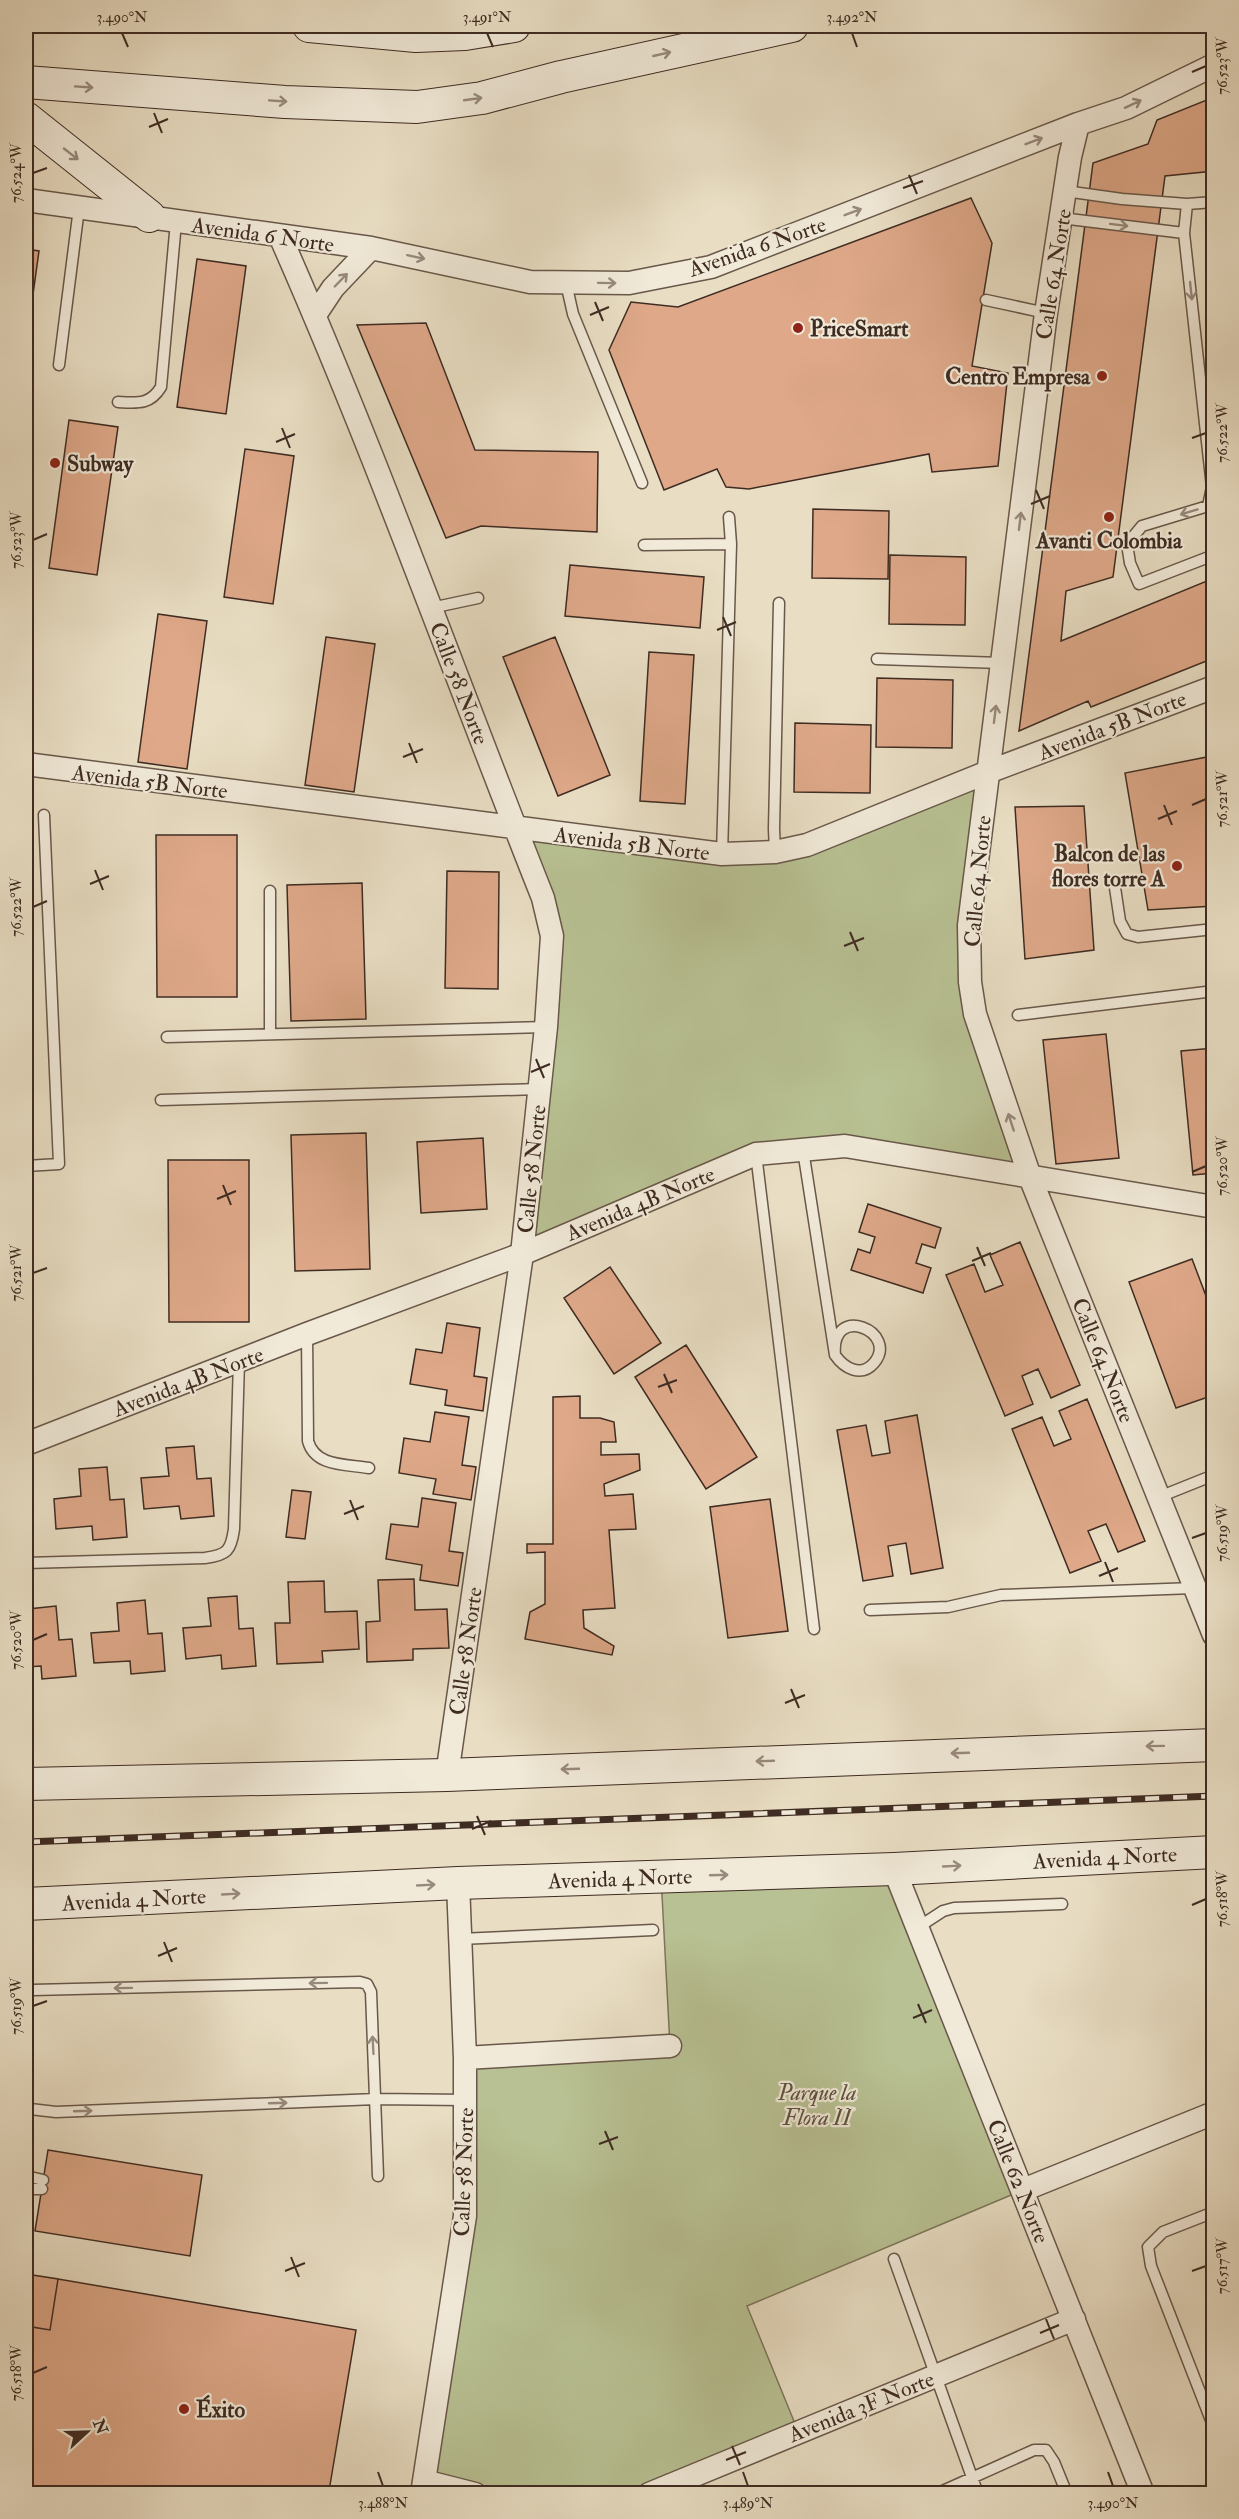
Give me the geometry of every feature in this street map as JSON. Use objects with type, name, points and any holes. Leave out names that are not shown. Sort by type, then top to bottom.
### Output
[{"type":"main road","points":[[309,26],[416,36],[465,34],[514,26]]},
{"type":"main road","points":[[26,82],[285,102],[417,107],[482,98],[561,77],[792,26]]},
{"type":"main road","points":[[26,118],[163,219]]},
{"type":"main road","points":[[32,1782],[447,1774],[1214,1745]]},
{"type":"main road","name":"Avenida 4 Norte","points":[[26,1904],[458,1883],[894,1869],[1214,1852]]},
{"type":"street","name":"Avenida 6 Norte","points":[[26,200],[370,248],[530,282],[629,283],[711,267],[1078,124],[1126,108],[1214,65]]},
{"type":"street","name":"Calle 64 Norte","points":[[1078,124],[1070,157],[1046,313],[988,772],[969,925],[970,982],[975,1014],[1030,1178],[1214,1635]]},
{"type":"street","name":"Calle 58 Norte","points":[[280,236],[315,315],[431,608],[543,898],[552,936],[546,1028],[522,1254],[447,1774]]},
{"type":"street","points":[[315,315],[333,288],[370,248]]},
{"type":"street","name":"Avenida 5B Norte","points":[[26,764],[722,854],[775,852],[807,845],[988,772],[1214,687]]},
{"type":"street","name":"Avenida 4B Norte","points":[[26,1444],[307,1334],[522,1254],[756,1154],[846,1146],[1214,1207]]},
{"type":"street","name":"Calle 62 Norte","points":[[894,1869],[1143,2493]]},
{"type":"street","name":"Calle 58 Norte","points":[[423,2487],[465,2216],[465,2058],[458,1883]]},
{"type":"street","points":[[465,2058],[670,2046]]},
{"type":"street","points":[[1023,2190],[1214,2113]]},
{"type":"street","name":"Avenida 3F Norte","points":[[649,2493],[1074,2319]]},
{"type":"street","points":[[423,2487],[475,2493]]},
{"type":"lane","points":[[1065,191],[1122,199],[1187,204],[1214,202]]},
{"type":"lane","points":[[1187,204],[1184,233],[1212,487],[1208,506],[1142,526],[1127,544],[1130,563],[1138,584],[1214,555]]},
{"type":"lane","points":[[59,365],[80,207]]},
{"type":"lane","points":[[1061,218],[1184,233]]},
{"type":"lane","points":[[118,402],[141,404],[154,398],[161,387],[163,219]]},
{"type":"lane","points":[[566,283],[573,314],[642,483]]},
{"type":"lane","points":[[986,300],[1046,313]]},
{"type":"lane","points":[[722,854],[731,544],[729,517]]},
{"type":"lane","points":[[644,544],[731,544]]},
{"type":"lane","points":[[431,608],[478,598]]},
{"type":"lane","points":[[775,852],[779,603]]},
{"type":"lane","points":[[877,659],[1002,663]]},
{"type":"lane","points":[[26,1166],[59,1164],[44,814]]},
{"type":"lane","points":[[1114,880],[1120,921],[1126,934],[1138,937],[1214,930]]},
{"type":"lane","points":[[270,891],[270,1033]]},
{"type":"lane","points":[[1018,1016],[1214,991]]},
{"type":"lane","points":[[167,1037],[546,1028]]},
{"type":"lane","points":[[161,1100],[539,1089]]},
{"type":"lane","points":[[803,1150],[835,1355],[842,1365],[852,1370],[864,1369],[874,1362],[879,1352],[878,1340],[871,1331],[860,1325],[849,1326],[839,1333],[834,1344],[835,1355]]},
{"type":"lane","points":[[756,1154],[814,1629]]},
{"type":"lane","points":[[307,1334],[308,1441],[311,1451],[319,1458],[331,1462],[369,1468]]},
{"type":"lane","points":[[26,1563],[222,1556],[232,1545],[234,1529],[239,1361]]},
{"type":"lane","points":[[1160,1497],[1214,1475]]},
{"type":"lane","points":[[870,1610],[948,1607],[1001,1595],[1194,1588]]},
{"type":"lane","points":[[917,1929],[943,1911],[954,1908],[1062,1904]]},
{"type":"lane","points":[[460,1939],[653,1930]]},
{"type":"lane","points":[[26,1992],[360,1982],[367,1984],[371,1992],[378,2176]]},
{"type":"lane","points":[[26,2106],[30,2109],[56,2112],[376,2099],[465,2100]]},
{"type":"lane","points":[[26,2175],[42,2184],[26,2189]]},
{"type":"lane","points":[[1214,2212],[1163,2232],[1148,2247],[1150,2266],[1214,2428]]},
{"type":"lane","points":[[894,2259],[978,2493]]},
{"type":"lane","points":[[936,2493],[1034,2450],[1046,2450],[1054,2462],[1067,2493]]},
{"type":"green space","points":[[988,772],[970,982],[1030,1177],[846,1146],[756,1154],[522,1254],[552,936],[515,829],[775,852]]},
{"type":"green space","name":"Parque la Flora II","points":[[894,1869],[1023,2190],[747,2306],[798,2431],[649,2493],[475,2494],[424,2481],[465,2216],[465,2058],[670,2046],[661,1876]]},
{"type":"building","name":"Centro Empresa","points":[[1214,97],[1214,171],[1165,176],[1113,577],[1066,591],[1061,641],[1214,578],[1214,658],[1091,707],[1088,701],[1019,731],[1093,163],[1148,144],[1157,120]]},
{"type":"building","name":"PriceSmart","points":[[971,198],[992,243],[972,366],[1008,373],[998,466],[932,472],[929,454],[749,489],[726,487],[717,469],[664,490],[609,350],[631,302],[678,307]]},
{"type":"building","points":[[26,249],[39,251],[26,345]]},
{"type":"building","points":[[197,259],[246,266],[226,414],[177,407]]},
{"type":"building","points":[[426,323],[475,450],[598,452],[597,532],[481,526],[446,538],[357,325]]},
{"type":"building","points":[[69,420],[118,427],[97,575],[49,568]]},
{"type":"building","points":[[245,449],[294,456],[273,604],[224,597]]},
{"type":"building","points":[[813,509],[889,511],[888,579],[812,578]]},
{"type":"building","points":[[890,555],[966,557],[965,625],[889,624]]},
{"type":"building","points":[[570,565],[704,577],[700,628],[565,616]]},
{"type":"building","points":[[26,584],[30,585],[26,615]]},
{"type":"building","points":[[158,614],[207,621],[187,769],[138,762]]},
{"type":"building","points":[[326,637],[375,644],[354,792],[305,785]]},
{"type":"building","points":[[555,637],[610,775],[558,796],[503,657]]},
{"type":"building","points":[[649,652],[694,655],[685,804],[640,801]]},
{"type":"building","points":[[877,678],[953,680],[952,748],[876,747]]},
{"type":"building","points":[[795,723],[871,725],[870,793],[794,792]]},
{"type":"building","name":"Balcon de las flores torre A","points":[[1207,757],[1214,825],[1214,906],[1148,910],[1125,773]]},
{"type":"building","points":[[1084,806],[1094,950],[1025,959],[1015,807]]},
{"type":"building","points":[[156,835],[237,835],[237,997],[157,997]]},
{"type":"building","points":[[447,871],[499,872],[498,989],[445,988]]},
{"type":"building","points":[[362,883],[366,1019],[291,1021],[287,885]]},
{"type":"building","points":[[1106,1034],[1119,1158],[1056,1164],[1043,1040]]},
{"type":"building","points":[[1214,1048],[1214,1173],[1193,1175],[1181,1051]]},
{"type":"building","points":[[366,1133],[370,1269],[295,1271],[291,1135]]},
{"type":"building","points":[[483,1138],[487,1209],[421,1213],[417,1142]]},
{"type":"building","points":[[168,1160],[249,1160],[249,1322],[169,1322]]},
{"type":"building","points":[[868,1204],[941,1228],[935,1248],[922,1244],[916,1263],[931,1268],[923,1293],[851,1270],[858,1249],[870,1253],[875,1237],[859,1232]]},
{"type":"building","points":[[1020,1242],[1080,1385],[1051,1398],[1038,1369],[1022,1376],[1033,1404],[1005,1416],[946,1275],[974,1264],[985,1292],[1003,1285],[990,1255]]},
{"type":"building","points":[[1192,1259],[1214,1317],[1214,1395],[1176,1408],[1129,1282]]},
{"type":"building","points":[[610,1267],[661,1343],[614,1374],[564,1298]]},
{"type":"building","points":[[447,1323],[480,1328],[474,1376],[487,1378],[483,1411],[445,1405],[447,1390],[410,1384],[416,1349],[442,1353]]},
{"type":"building","points":[[686,1345],[757,1457],[706,1489],[635,1377]]},
{"type":"building","points":[[580,1396],[580,1418],[600,1418],[614,1422],[616,1442],[601,1442],[601,1455],[639,1454],[640,1470],[604,1484],[605,1496],[633,1494],[636,1529],[609,1530],[615,1608],[583,1610],[584,1628],[614,1646],[612,1655],[525,1639],[530,1612],[545,1604],[545,1552],[527,1553],[527,1544],[553,1544],[553,1397]]},
{"type":"building","points":[[1087,1399],[1145,1541],[1118,1552],[1106,1524],[1088,1531],[1101,1561],[1070,1573],[1012,1429],[1042,1417],[1054,1446],[1071,1439],[1059,1411]]},
{"type":"building","points":[[435,1412],[469,1417],[462,1465],[476,1467],[471,1500],[433,1494],[436,1479],[399,1473],[404,1438],[430,1442]]},
{"type":"building","points":[[917,1415],[943,1568],[911,1574],[906,1543],[888,1546],[893,1576],[863,1581],[837,1430],[866,1425],[872,1456],[890,1453],[885,1421]]},
{"type":"building","points":[[194,1446],[197,1479],[211,1478],[214,1516],[181,1519],[179,1506],[144,1509],[141,1478],[169,1476],[166,1448]]},
{"type":"building","points":[[107,1467],[110,1500],[124,1499],[127,1537],[93,1540],[92,1526],[56,1529],[54,1499],[81,1496],[79,1469]]},
{"type":"building","points":[[292,1490],[311,1492],[305,1539],[286,1537]]},
{"type":"building","points":[[422,1498],[456,1503],[449,1551],[463,1553],[458,1586],[420,1580],[422,1565],[386,1559],[391,1524],[418,1527]]},
{"type":"building","points":[[770,1499],[788,1631],[728,1638],[710,1507]]},
{"type":"building","points":[[414,1579],[415,1610],[447,1609],[449,1648],[413,1649],[413,1660],[367,1662],[366,1622],[380,1621],[378,1580]]},
{"type":"building","points":[[324,1581],[325,1612],[357,1611],[359,1649],[322,1651],[323,1662],[277,1664],[275,1623],[290,1623],[288,1582]]},
{"type":"building","points":[[237,1596],[239,1629],[253,1628],[256,1666],[222,1669],[221,1655],[186,1659],[183,1628],[211,1626],[208,1598]]},
{"type":"building","points":[[145,1600],[148,1634],[162,1633],[165,1671],[131,1674],[130,1661],[94,1663],[91,1633],[119,1631],[117,1603]]},
{"type":"building","points":[[56,1606],[59,1640],[72,1639],[76,1676],[42,1679],[41,1666],[26,1667],[26,1637],[30,1636],[28,1609]]},
{"type":"building","points":[[48,2150],[202,2175],[190,2256],[35,2231]]},
{"type":"building","points":[[26,2274],[58,2279],[50,2330],[26,2326]]},
{"type":"building","name":"Éxito","points":[[58,2279],[356,2330],[329,2491],[302,2487],[301,2494],[26,2494],[26,2326],[50,2330]]},
{"type":"railway","points":[[26,1842],[1214,1796]]},
{"type":"place","name":"PriceSmart","points":[[798,328]]},
{"type":"place","name":"Centro Empresa","points":[[1102,376]]},
{"type":"place","name":"Subway","points":[[55,463]]},
{"type":"place","name":"Avanti Colombia","points":[[1109,517]]},
{"type":"place","name":"Balcon de las flores torre A","points":[[1177,866]]},
{"type":"place","name":"Éxito","points":[[184,2409]]}]
